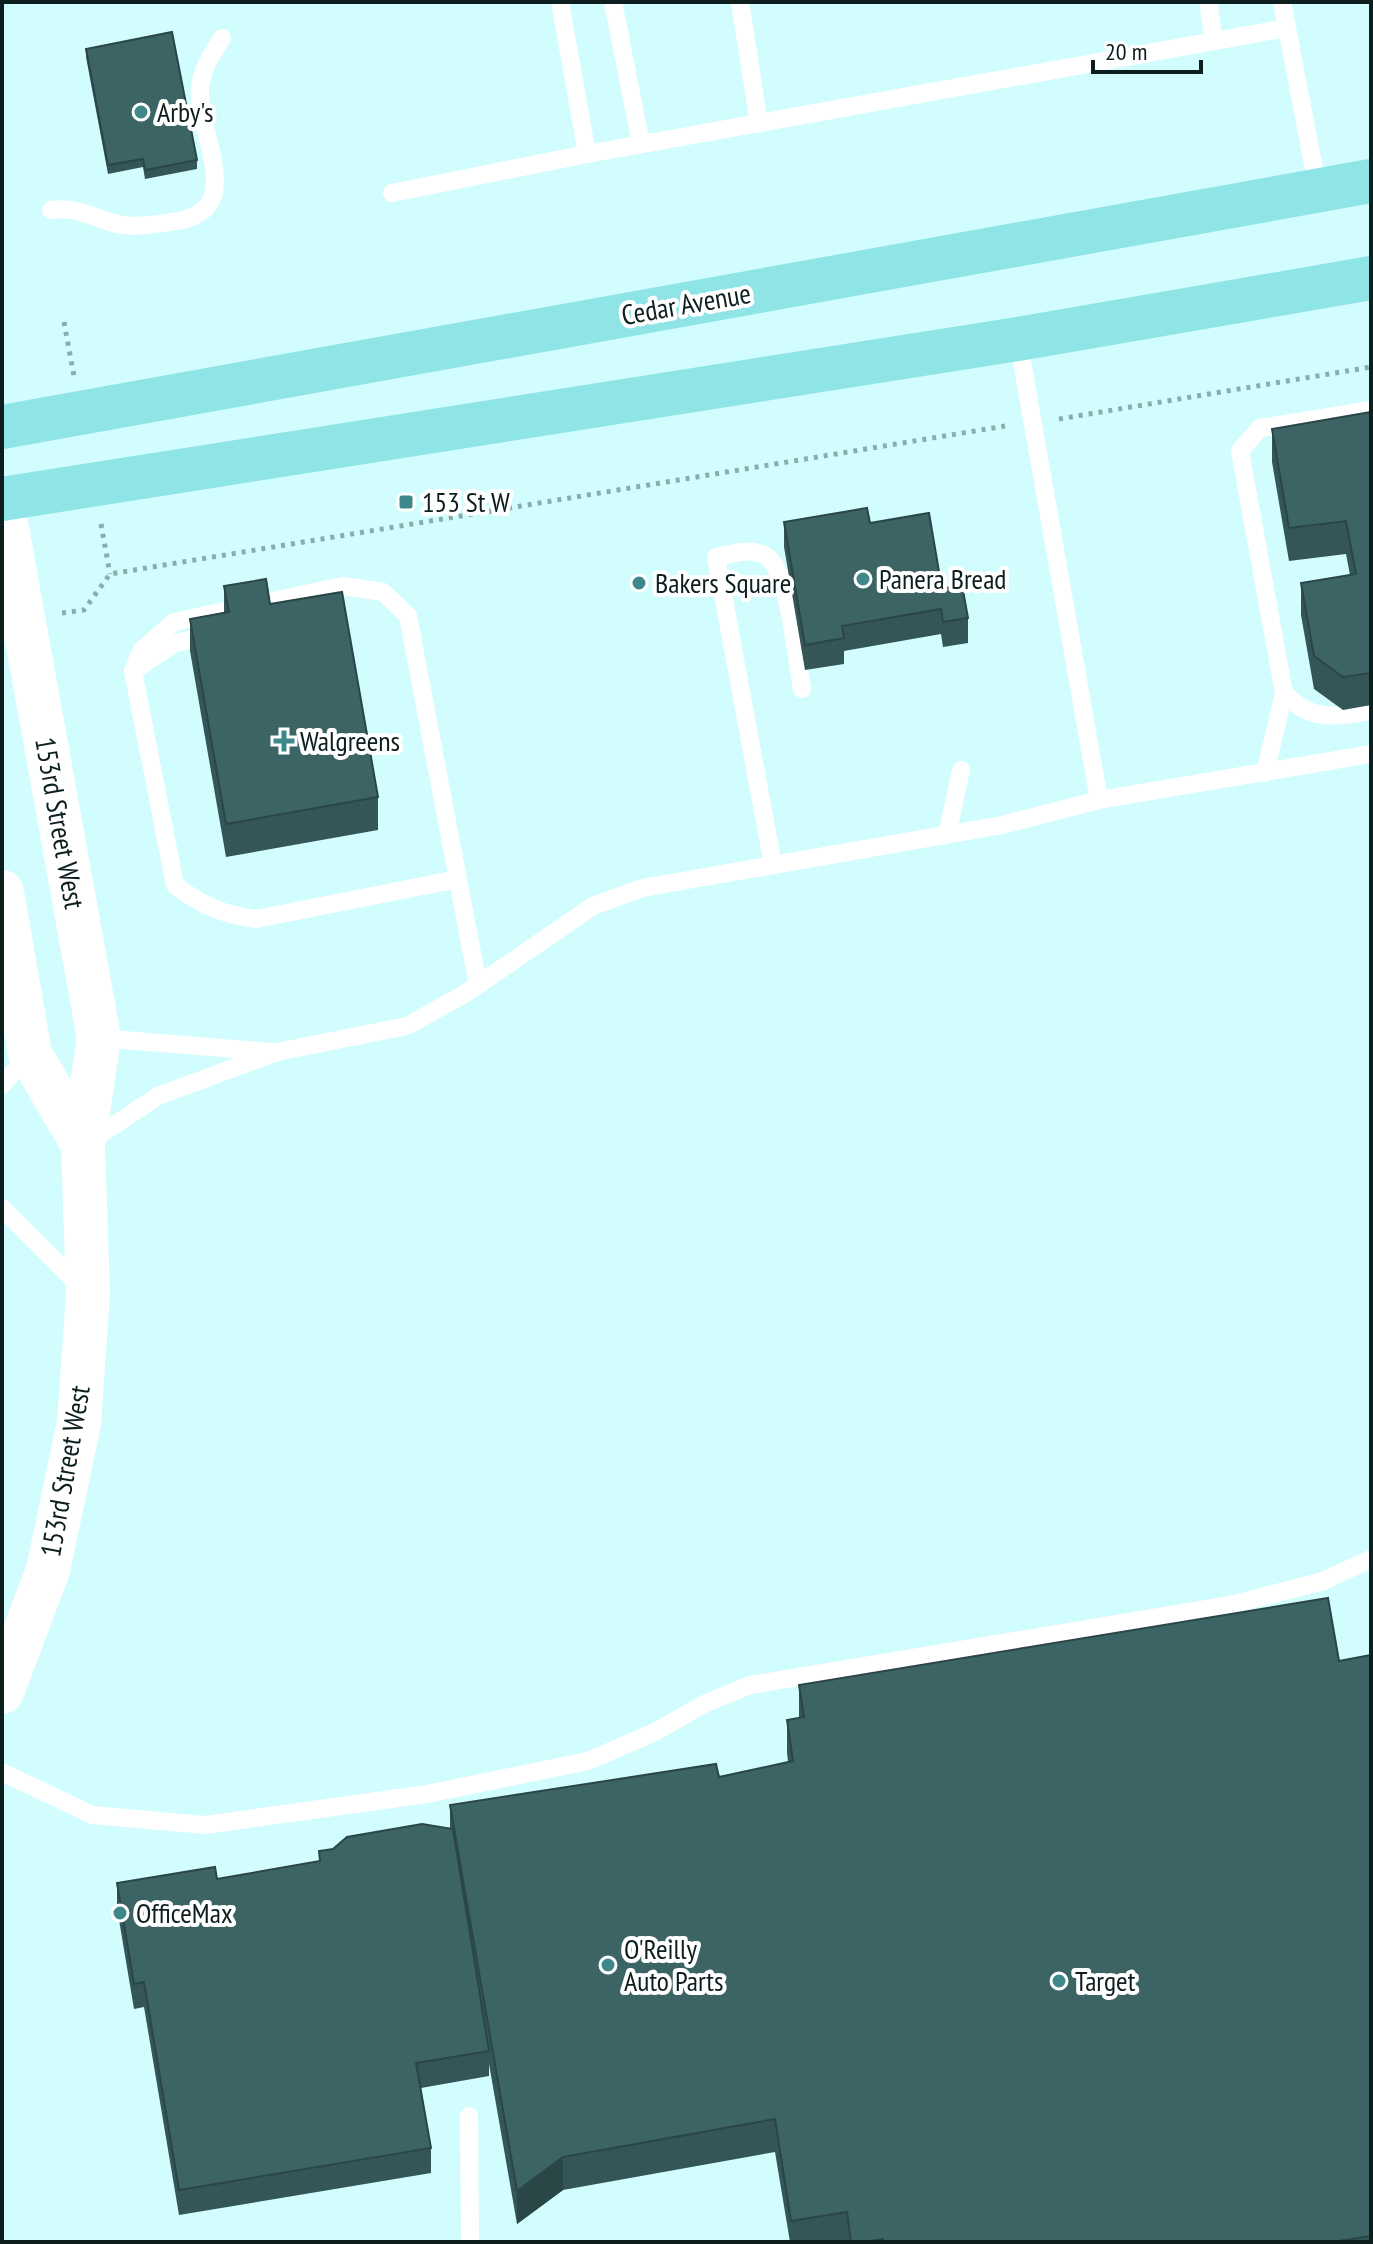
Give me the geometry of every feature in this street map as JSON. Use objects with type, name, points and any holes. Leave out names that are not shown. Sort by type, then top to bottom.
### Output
[{"type":"main road","name":"Cedar Avenue","points":[[2,427],[1371,181]]},
{"type":"main road","points":[[2,500],[1018,339],[1371,278]]},
{"type":"street","name":"153rd Street West","points":[[2,500],[99,1038],[83,1145],[88,1294],[79,1423],[48,1570],[2,1692]]},
{"type":"street","name":"153rd Street West","points":[[2,892],[16,1070],[83,1145]]},
{"type":"lane","points":[[560,2],[587,154]]},
{"type":"lane","points":[[613,2],[641,144]]},
{"type":"lane","points":[[740,2],[759,124]]},
{"type":"lane","points":[[1208,2],[1214,41]]},
{"type":"lane","points":[[1282,2],[1318,190]]},
{"type":"lane","points":[[392,193],[641,144],[1287,28]]},
{"type":"lane","points":[[51,210],[68,208],[87,211],[124,225],[176,222],[200,216],[211,206],[216,190],[200,91],[202,71],[222,38]]},
{"type":"lane","points":[[1018,339],[1030,423],[1099,800]]},
{"type":"lane","points":[[1265,773],[1284,693],[1240,451],[1260,428],[1371,410]]},
{"type":"lane","points":[[773,865],[716,557],[750,551],[767,557],[781,574],[802,689]]},
{"type":"lane","points":[[458,879],[256,919],[229,916],[199,904],[175,885],[133,671],[141,651],[174,622],[343,586],[383,592],[408,616],[458,879],[478,985]]},
{"type":"lane","points":[[303,616],[314,592]]},
{"type":"lane","points":[[133,671],[173,644],[227,632]]},
{"type":"lane","points":[[1284,693],[1299,710],[1332,717],[1371,711]]},
{"type":"lane","points":[[83,1145],[158,1096],[277,1052],[407,1026],[478,985],[593,906],[642,888],[1002,825],[1099,800],[1371,754]]},
{"type":"lane","points":[[947,835],[961,770]]},
{"type":"lane","points":[[99,1038],[277,1052]]},
{"type":"lane","points":[[2,1208],[88,1294]]},
{"type":"lane","points":[[2,1772],[92,1815],[205,1825],[427,1794],[588,1761],[750,1685],[1231,1605],[1323,1581],[1371,1559]]},
{"type":"lane","points":[[469,2116],[470,2242]]},
{"type":"path","points":[[24,619],[84,610],[110,574],[986,427],[1030,423],[1371,367]]},
{"type":"building","name":"Arby's","points":[[172,32],[197,160],[145,170],[143,159],[108,165],[86,49]]},
{"type":"building","points":[[1371,412],[1371,673],[1343,677],[1314,656],[1301,583],[1356,574],[1346,521],[1289,528],[1272,429]]},
{"type":"building","name":"Panera Bread","points":[[867,508],[870,523],[929,513],[942,589],[962,585],[968,618],[943,622],[941,609],[842,626],[844,638],[805,645],[784,522]]},
{"type":"building","name":"Walgreens","points":[[266,579],[270,604],[342,592],[378,797],[226,824],[190,619],[229,612],[224,586]]},
{"type":"building","name":"Target","points":[[1328,1598],[1339,1661],[1371,1655],[1371,2236],[1332,2242],[884,2242],[883,2239],[851,2242],[847,2212],[791,2221],[775,2119],[563,2157],[517,2191],[450,1805],[716,1764],[719,1777],[793,1761],[787,1720],[804,1717],[799,1685]]},
{"type":"building","points":[[422,1824],[453,1829],[489,2051],[416,2063],[431,2148],[179,2190],[144,1982],[134,1984],[117,1883],[215,1867],[217,1879],[320,1861],[319,1851],[333,1849],[347,1837]]},
{"type":"place","name":"Arby's","points":[[141,112]]},
{"type":"place","name":"153 St W","points":[[406,502]]},
{"type":"place","name":"Panera Bread","points":[[863,579]]},
{"type":"place","name":"Bakers Square","points":[[639,583]]},
{"type":"place","name":"Walgreens","points":[[284,741]]},
{"type":"place","name":"OfficeMax","points":[[120,1913]]},
{"type":"place","name":"O'Reilly Auto Parts","points":[[608,1965]]},
{"type":"place","name":"Target","points":[[1059,1981]]}]
